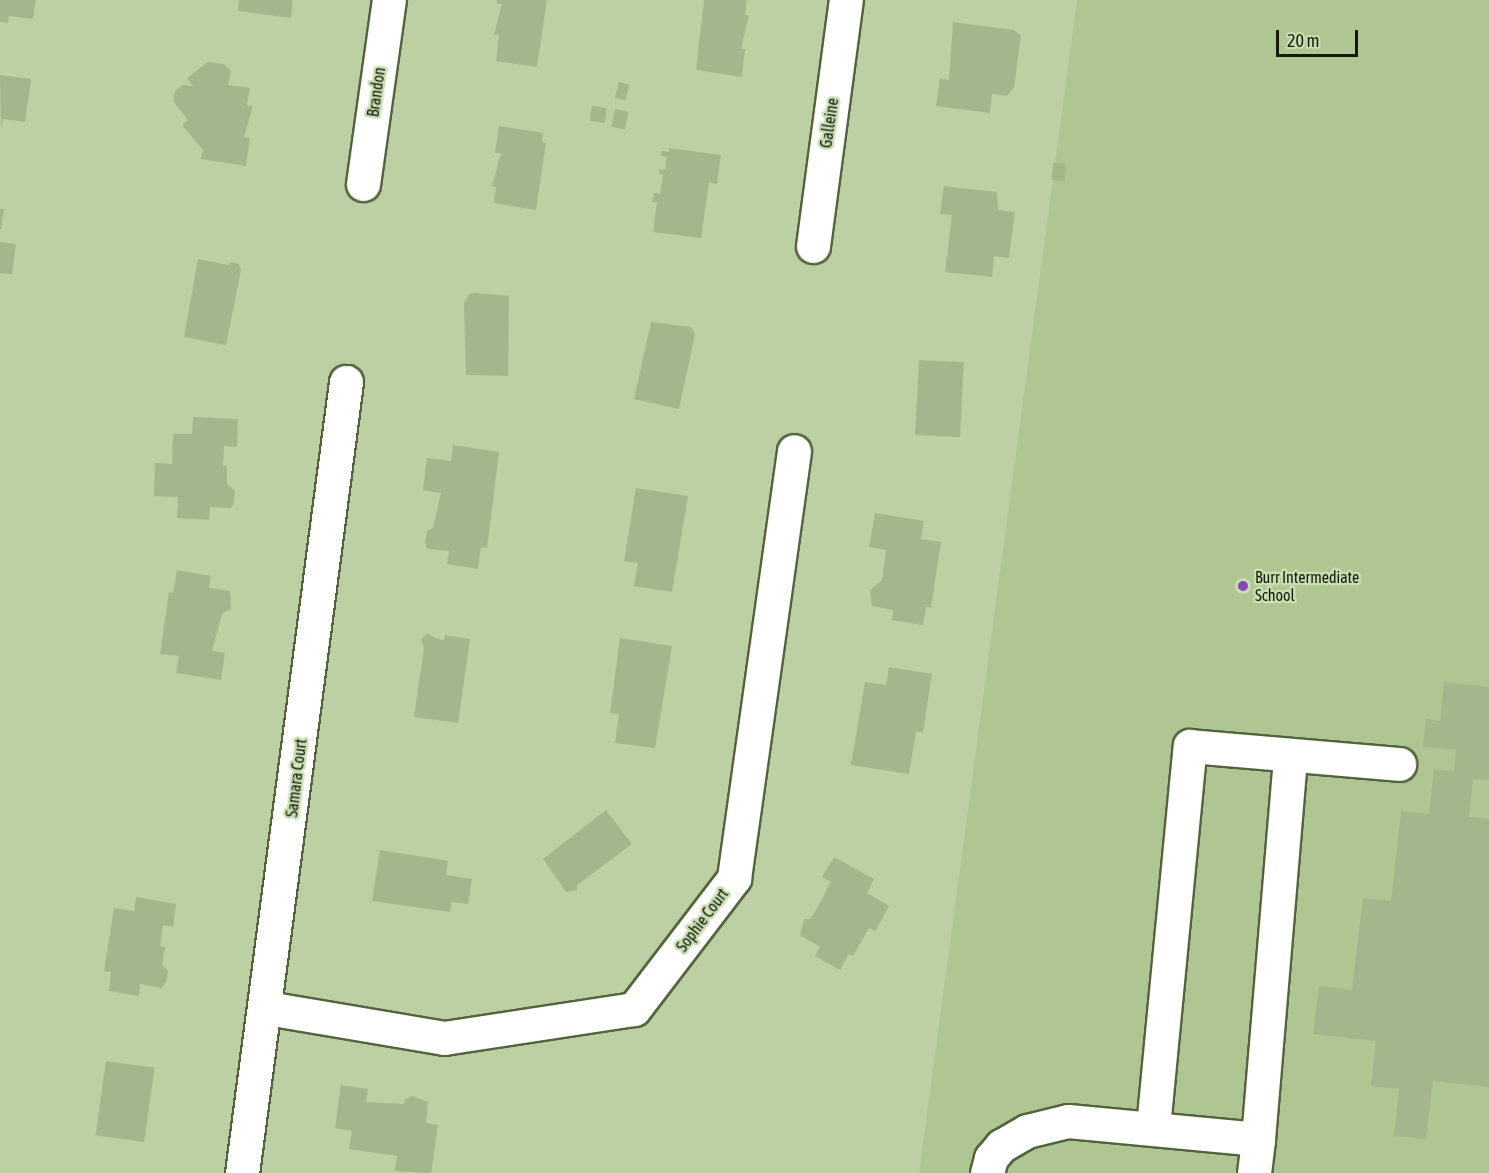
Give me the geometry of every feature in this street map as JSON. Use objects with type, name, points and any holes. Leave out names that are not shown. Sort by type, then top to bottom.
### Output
[{"type":"street","name":"Brandon","points":[[363,184],[389,0]]},
{"type":"street","name":"Galleine","points":[[813,246],[846,0]]},
{"type":"street","name":"Samara Court","points":[[242,1173],[267,1008],[346,382]]},
{"type":"street","name":"Sophie Court","points":[[267,1008],[444,1038],[634,1009],[734,878],[794,451]]},
{"type":"street","points":[[1153,1128],[1190,746],[1399,764]]},
{"type":"street","points":[[1254,1173],[1290,756]]},
{"type":"street","points":[[987,1173],[991,1158],[1001,1146],[1027,1131],[1068,1121],[1258,1139]]},
{"type":"shaded area","name":"Burr Intermediate School","points":[[1077,0],[1489,0],[1489,1173],[919,1173]]},
{"type":"building","points":[[0,0],[36,0],[33,19],[9,16],[8,23],[0,22]]},
{"type":"building","points":[[239,0],[293,0],[291,18],[238,11]]},
{"type":"building","points":[[497,0],[547,0],[537,67],[496,61],[499,35],[494,35],[502,4],[497,4]]},
{"type":"building","points":[[704,0],[747,0],[745,15],[749,15],[741,49],[745,49],[742,77],[696,70]]},
{"type":"building","points":[[953,22],[1014,30],[1021,36],[1014,87],[1007,96],[992,94],[990,113],[936,106],[940,78],[949,80]]},
{"type":"building","points":[[208,62],[224,64],[231,71],[228,85],[250,88],[247,105],[253,106],[244,137],[250,138],[246,166],[201,159],[203,150],[182,125],[188,120],[173,101],[175,91],[183,85],[193,86],[187,78]]},
{"type":"building","points":[[0,75],[31,79],[25,122],[3,119],[1,129]]},
{"type":"building","points":[[619,82],[630,85],[625,100],[615,97]]},
{"type":"building","points":[[592,106],[607,108],[605,123],[590,121]]},
{"type":"building","points":[[615,109],[629,112],[625,130],[611,127]]},
{"type":"building","points":[[499,126],[543,133],[542,142],[546,143],[536,210],[494,203],[496,187],[492,186],[501,153],[495,153]]},
{"type":"building","points":[[669,148],[721,155],[717,184],[709,182],[701,238],[653,232],[657,202],[652,202],[654,193],[660,194],[663,174],[659,174],[660,169],[665,170],[667,157],[661,156],[662,151],[669,152]]},
{"type":"building","points":[[1053,163],[1066,164],[1065,181],[1052,180]]},
{"type":"building","points":[[944,186],[997,192],[998,210],[1015,212],[1009,258],[994,256],[992,277],[945,272],[952,215],[940,214]]},
{"type":"building","points":[[0,209],[4,209],[1,229],[0,229]]},
{"type":"building","points":[[0,242],[16,244],[12,274],[0,273]]},
{"type":"building","points":[[198,259],[228,265],[231,262],[239,264],[241,270],[226,345],[184,337]]},
{"type":"building","points":[[469,294],[509,296],[508,376],[466,375],[464,304]]},
{"type":"building","points":[[651,322],[691,327],[695,334],[679,409],[634,399]]},
{"type":"building","points":[[919,360],[964,362],[960,437],[915,435]]},
{"type":"building","points":[[193,417],[238,419],[237,447],[224,446],[223,466],[227,465],[227,484],[235,491],[234,502],[231,508],[210,507],[209,520],[177,518],[178,497],[154,496],[155,463],[172,464],[173,434],[192,434]]},
{"type":"building","points":[[453,445],[499,452],[487,548],[481,547],[478,569],[447,564],[449,551],[427,549],[425,542],[427,531],[433,528],[441,493],[423,490],[427,458],[451,461]]},
{"type":"building","points":[[636,488],[688,496],[672,592],[634,586],[638,563],[624,561]]},
{"type":"building","points":[[875,513],[924,521],[921,539],[941,542],[931,607],[926,607],[923,625],[892,620],[893,610],[872,606],[870,590],[882,580],[886,550],[869,547]]},
{"type":"building","points":[[177,570],[211,576],[209,588],[230,591],[231,609],[222,614],[212,651],[225,653],[221,680],[176,673],[179,656],[160,654],[169,592],[173,593]]},
{"type":"building","points":[[427,634],[444,640],[445,635],[470,639],[458,723],[414,717],[424,648],[421,639]]},
{"type":"building","points":[[620,638],[672,646],[655,748],[615,743],[619,714],[610,713]]},
{"type":"building","points":[[889,667],[932,674],[923,732],[916,732],[909,774],[851,765],[865,682],[886,685]]},
{"type":"building","points":[[1444,682],[1489,687],[1489,780],[1473,779],[1469,817],[1489,819],[1489,1087],[1433,1081],[1426,1139],[1394,1136],[1399,1089],[1371,1086],[1376,1041],[1313,1034],[1319,986],[1352,990],[1363,898],[1391,901],[1401,811],[1429,814],[1434,769],[1454,771],[1456,750],[1423,747],[1426,719],[1440,721]]},
{"type":"building","points":[[606,810],[632,844],[577,885],[577,890],[566,892],[543,859]]},
{"type":"building","points":[[380,850],[448,861],[446,875],[472,879],[468,904],[452,902],[450,912],[372,901]]},
{"type":"building","points":[[834,857],[874,879],[867,893],[889,906],[875,931],[869,928],[853,956],[849,954],[840,970],[815,956],[820,947],[800,935],[804,919],[811,919],[831,882],[822,877]]},
{"type":"building","points":[[136,897],[176,904],[173,927],[163,925],[160,946],[165,947],[162,964],[168,971],[166,982],[162,988],[140,984],[139,996],[109,991],[111,972],[104,971],[114,908],[134,911]]},
{"type":"building","points":[[106,1061],[155,1068],[144,1142],[96,1135]]},
{"type":"building","points":[[341,1085],[368,1089],[366,1102],[404,1104],[405,1099],[412,1096],[428,1102],[426,1123],[438,1125],[431,1173],[395,1171],[397,1156],[349,1149],[352,1131],[335,1128]]},
{"type":"place","name":"Burr Intermediate School","points":[[1243,586]]}]
